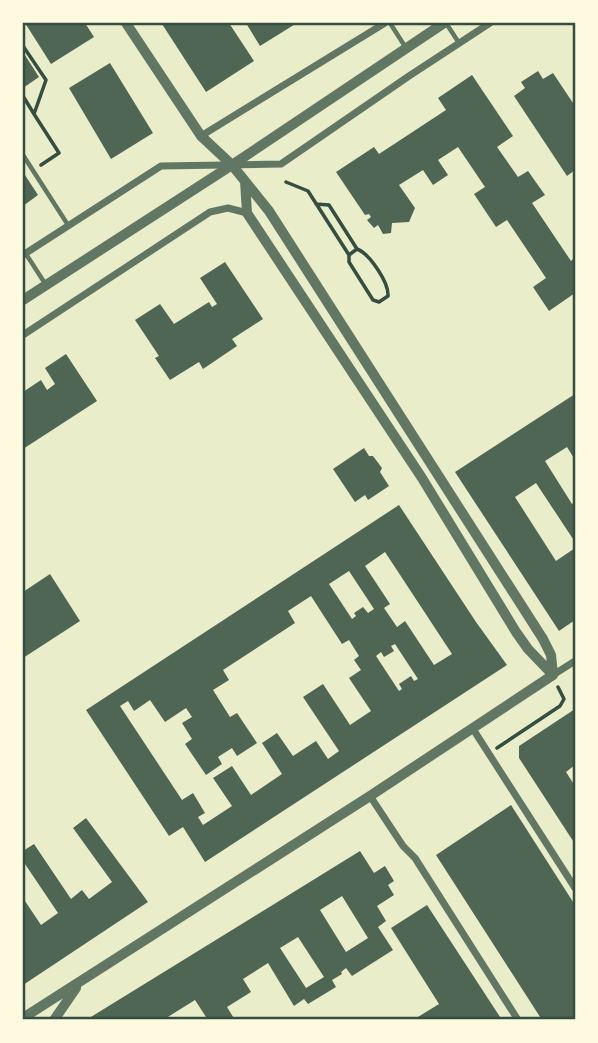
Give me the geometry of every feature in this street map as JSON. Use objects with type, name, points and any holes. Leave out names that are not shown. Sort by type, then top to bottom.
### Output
[{"type":"street","points":[[126,23],[201,136],[232,165],[269,211],[543,639],[551,655],[553,675]]},
{"type":"street","points":[[201,136],[387,23]]},
{"type":"street","points":[[23,300],[445,23]]},
{"type":"street","points":[[24,254],[161,166],[281,164],[490,23]]},
{"type":"street","points":[[245,181],[247,213],[422,478],[516,632],[553,675]]},
{"type":"street","points":[[23,335],[209,212],[228,208],[247,213]]},
{"type":"street","points":[[23,1018],[575,661]]},
{"type":"street","points":[[473,729],[575,888]]},
{"type":"street","points":[[369,796],[403,846],[415,858],[518,1020]]},
{"type":"street","points":[[54,1020],[78,984]]},
{"type":"lane","points":[[387,23],[406,48]]},
{"type":"lane","points":[[445,23],[458,43]]},
{"type":"lane","points":[[23,155],[68,225]]},
{"type":"lane","points":[[24,254],[46,285]]},
{"type":"lane","points":[[338,352],[354,342]]},
{"type":"lane","points":[[422,478],[435,469]]},
{"type":"path","points":[[23,46],[46,80],[34,114]]},
{"type":"path","points":[[23,96],[59,153],[33,170]]},
{"type":"path","points":[[286,182],[308,191],[316,204],[349,255],[349,262],[373,300],[379,302],[388,296],[389,288],[366,252],[357,249],[329,205],[316,204]]},
{"type":"path","points":[[349,255],[357,249]]},
{"type":"path","points":[[489,753],[561,706],[564,699],[553,675]]},
{"type":"building","points":[[25,23],[85,23],[94,37],[51,64]]},
{"type":"building","points":[[163,23],[229,23],[254,61],[206,92]]},
{"type":"building","points":[[246,23],[297,23],[260,46]]},
{"type":"building","points":[[23,52],[39,77],[23,88]]},
{"type":"building","points":[[110,63],[153,133],[111,159],[69,88]]},
{"type":"building","points":[[538,71],[543,79],[553,73],[575,106],[575,170],[567,176],[514,96],[525,88],[521,82]]},
{"type":"building","points":[[472,75],[513,136],[497,147],[518,177],[528,171],[545,195],[532,203],[571,261],[575,257],[575,293],[549,311],[533,287],[546,278],[507,220],[496,227],[474,194],[485,187],[458,147],[438,160],[448,175],[433,185],[423,170],[399,185],[415,208],[409,222],[392,223],[391,233],[383,234],[378,225],[374,228],[367,220],[371,217],[369,214],[365,215],[336,172],[374,147],[379,154],[446,110],[438,98]]},
{"type":"building","points":[[23,172],[38,195],[23,206]]},
{"type":"building","points":[[225,262],[263,319],[232,339],[237,346],[203,369],[199,362],[170,380],[155,358],[159,356],[135,320],[160,304],[174,324],[209,302],[212,307],[217,304],[200,278]]},
{"type":"building","points":[[66,354],[97,401],[23,449],[23,392],[41,380],[47,390],[55,384],[45,368]]},
{"type":"building","points":[[575,394],[575,460],[567,447],[545,461],[572,504],[575,502],[575,542],[536,483],[515,497],[556,561],[575,548],[575,620],[559,631],[455,472]]},
{"type":"building","points":[[364,448],[382,468],[380,472],[389,486],[368,500],[365,495],[355,502],[333,469]]},
{"type":"building","points":[[399,505],[507,665],[205,862],[183,827],[169,836],[86,710]],"holes":[[[385,552],[452,654],[434,665],[405,621],[397,627],[384,608],[390,604],[365,566]],[[349,571],[374,609],[368,613],[363,607],[354,613],[356,616],[352,619],[329,584]],[[311,596],[342,644],[349,640],[359,656],[354,660],[361,670],[349,678],[371,711],[350,725],[323,684],[303,697],[339,751],[328,759],[316,741],[293,756],[277,733],[262,743],[282,774],[251,795],[232,766],[213,778],[232,806],[203,825],[198,817],[205,813],[193,793],[182,800],[120,706],[128,701],[134,711],[150,700],[165,722],[186,708],[192,717],[182,723],[192,739],[185,744],[206,775],[222,764],[218,757],[232,748],[237,756],[257,743],[237,713],[230,717],[213,690],[229,680],[223,670],[295,623],[288,611]],[[395,644],[418,679],[414,681],[411,676],[399,684],[402,689],[399,691],[376,656],[381,652],[384,657],[394,651],[391,646]]]},
{"type":"building","points":[[50,574],[80,621],[23,658],[23,592]]},
{"type":"building","points":[[575,709],[575,765],[566,772],[575,786],[575,844],[519,758],[519,746]]},
{"type":"building","points":[[511,805],[575,905],[575,1020],[542,1020],[436,855]]},
{"type":"building","points":[[86,818],[148,902],[23,985],[23,898],[41,925],[58,913],[23,861],[23,851],[34,844],[71,899],[82,890],[89,899],[112,882],[73,828]]},
{"type":"building","points":[[360,851],[374,873],[385,866],[394,881],[388,885],[394,895],[377,906],[386,921],[378,927],[393,950],[352,976],[346,968],[332,980],[336,987],[308,1004],[304,999],[294,1006],[268,963],[243,979],[251,992],[227,1007],[235,1020],[208,1020],[195,1000],[163,1020],[86,1020]],"holes":[[[342,896],[368,938],[346,952],[320,910]],[[298,937],[324,977],[306,988],[280,948]]]},
{"type":"building","points":[[427,905],[502,1020],[413,1020],[439,1004],[391,928]]}]
